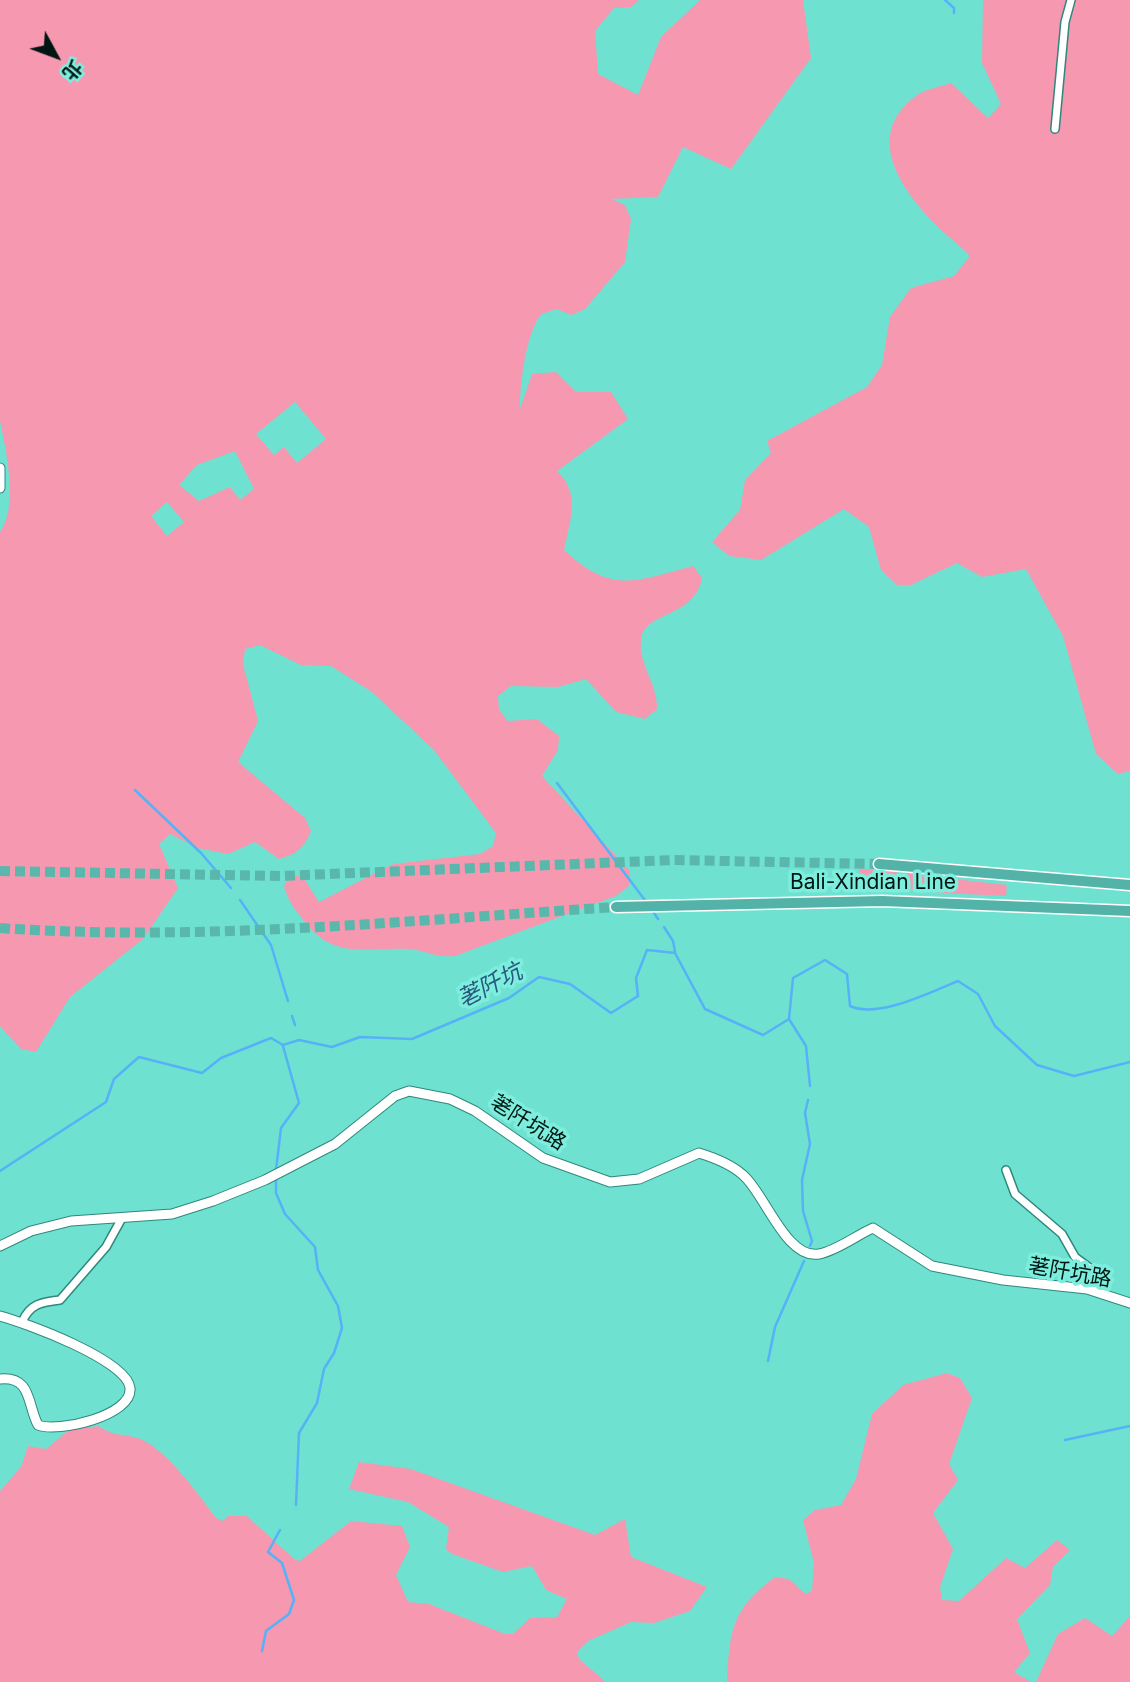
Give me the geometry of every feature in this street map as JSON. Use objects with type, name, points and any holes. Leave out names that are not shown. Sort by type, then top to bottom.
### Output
[{"type":"highway","name":"Bali-Xindian Line","points":[[878,864],[1130,886]]},
{"type":"highway","name":"Bali-Xindian Line","points":[[616,908],[882,901],[1130,911]]},
{"type":"street","points":[[1055,129],[1065,22],[1071,0]]},
{"type":"street","points":[[0,468],[0,488]]},
{"type":"street","name":"荖阡坑路","points":[[0,1246],[31,1231],[57,1224],[172,1214],[272,1176],[335,1144],[395,1096],[409,1091],[450,1099],[475,1111],[544,1158],[610,1182],[639,1179],[699,1153],[719,1159],[743,1174],[789,1240],[806,1253],[819,1255],[873,1228],[932,1266],[1003,1280],[1098,1291],[1130,1303]]},
{"type":"street","points":[[1006,1170],[1015,1194],[1062,1234],[1075,1256],[1098,1274],[1098,1291]]},
{"type":"street","points":[[22,1322],[26,1312],[39,1302],[60,1300],[106,1247],[122,1218]]},
{"type":"street","points":[[0,1317],[22,1322],[117,1368],[130,1385],[130,1393],[116,1409],[102,1417],[50,1430],[38,1425],[27,1388],[19,1381],[0,1378]]},
{"type":"shaded area","points":[[0,0],[639,0],[631,7],[614,8],[595,31],[598,74],[638,95],[661,37],[700,0],[803,0],[811,58],[731,169],[683,147],[658,197],[611,199],[625,205],[631,219],[625,262],[585,309],[571,315],[557,309],[541,315],[531,333],[524,360],[520,409],[532,374],[556,372],[576,392],[611,392],[628,419],[557,471],[569,489],[572,508],[564,550],[596,574],[611,579],[640,579],[693,566],[702,578],[689,601],[650,624],[644,631],[641,640],[642,657],[654,691],[657,709],[645,719],[616,712],[586,679],[558,687],[511,686],[498,696],[499,710],[508,721],[537,719],[559,736],[558,750],[542,776],[630,871],[629,886],[616,896],[455,956],[408,949],[352,949],[327,942],[316,934],[292,905],[284,886],[291,874],[303,877],[319,902],[393,864],[480,854],[493,846],[496,833],[434,750],[372,692],[331,666],[301,665],[260,645],[245,649],[243,664],[258,721],[238,762],[305,818],[311,831],[306,842],[291,855],[279,859],[255,842],[228,854],[198,848],[170,834],[159,844],[178,888],[143,939],[70,997],[36,1052],[21,1049],[0,1026],[0,532],[6,521],[10,493],[8,462],[0,421]],"holes":[[[295,402],[326,439],[297,463],[284,447],[274,455],[256,434]],[[235,451],[254,489],[240,500],[230,487],[199,501],[179,485],[197,465]],[[167,502],[184,522],[167,536],[151,516]]]},
{"type":"shaded area","points":[[983,0],[1130,0],[1130,771],[1118,774],[1096,754],[1063,636],[1026,569],[982,577],[957,563],[911,585],[897,585],[881,570],[869,527],[844,509],[761,560],[729,556],[712,542],[740,510],[745,480],[771,453],[767,441],[867,387],[882,365],[890,317],[911,288],[954,276],[970,256],[934,223],[909,193],[892,160],[890,143],[892,127],[900,111],[916,96],[928,90],[951,83],[988,118],[1001,104],[982,63]]},
{"type":"shaded area","points":[[858,868],[1007,885],[1006,896],[943,893],[871,884],[863,880]]},
{"type":"shaded area","points":[[947,1373],[960,1378],[972,1398],[949,1464],[958,1480],[933,1513],[953,1549],[940,1587],[942,1600],[959,1601],[1006,1558],[1025,1568],[1057,1540],[1070,1550],[1053,1567],[1050,1585],[1017,1619],[1030,1653],[1014,1672],[1031,1682],[727,1682],[732,1635],[741,1611],[749,1600],[775,1577],[789,1579],[805,1594],[812,1591],[814,1563],[803,1520],[815,1510],[841,1505],[856,1479],[872,1414],[903,1385]]},
{"type":"shaded area","points":[[99,1426],[109,1432],[134,1437],[150,1444],[181,1474],[216,1518],[223,1521],[228,1516],[247,1516],[294,1559],[300,1561],[351,1521],[402,1526],[410,1547],[396,1575],[408,1602],[429,1604],[505,1634],[513,1634],[530,1618],[557,1617],[567,1599],[546,1590],[532,1566],[503,1572],[452,1554],[446,1549],[449,1527],[408,1502],[349,1489],[359,1462],[411,1469],[595,1535],[625,1519],[631,1557],[707,1587],[690,1611],[654,1623],[631,1622],[588,1641],[577,1652],[579,1659],[606,1682],[0,1682],[0,1491],[21,1467],[28,1446],[46,1449],[69,1430]]},
{"type":"shaded area","points":[[1130,1616],[1130,1682],[1036,1682],[1058,1634],[1085,1618],[1112,1636]]},
{"type":"waterway","points":[[945,0],[954,8],[954,13]]},
{"type":"waterway","points":[[557,783],[647,903]]},
{"type":"waterway","points":[[135,790],[201,853],[231,888]]},
{"type":"waterway","points":[[240,900],[271,945],[288,1001]]},
{"type":"waterway","points":[[654,913],[658,919]]},
{"type":"waterway","points":[[664,927],[673,941],[675,952]]},
{"type":"waterway","name":"荖阡坑","points":[[0,1171],[106,1102],[114,1079],[139,1057],[202,1073],[221,1058],[271,1038],[283,1045],[299,1040],[332,1047],[360,1037],[412,1039],[509,998],[539,977],[570,984],[611,1013],[638,996],[636,978],[647,950],[675,953],[705,1009],[763,1035],[789,1019],[793,978],[825,960],[847,974],[850,1006],[862,1009],[889,1007],[958,981],[978,994],[995,1026],[1037,1065],[1074,1076],[1130,1062]]},
{"type":"waterway","points":[[292,1016],[295,1025]]},
{"type":"waterway","points":[[789,1019],[806,1046],[810,1086]]},
{"type":"waterway","points":[[276,1170],[281,1128],[299,1103],[283,1046]]},
{"type":"waterway","points":[[808,1100],[805,1113],[810,1144],[802,1180],[803,1211],[812,1241],[810,1246]]},
{"type":"waterway","points":[[276,1177],[276,1193],[285,1214],[315,1247],[318,1270],[338,1306],[342,1328],[334,1353],[324,1369],[317,1403],[299,1433],[296,1505]]},
{"type":"waterway","points":[[768,1361],[775,1327],[804,1261]]},
{"type":"waterway","points":[[1065,1440],[1130,1426]]},
{"type":"waterway","points":[[262,1651],[266,1631],[289,1614],[294,1600],[282,1563],[268,1552],[280,1530]]},
{"type":"tunnel","points":[[0,871],[280,876],[674,860],[879,864]]},
{"type":"tunnel","points":[[0,928],[77,932],[231,931],[616,907]]}]
